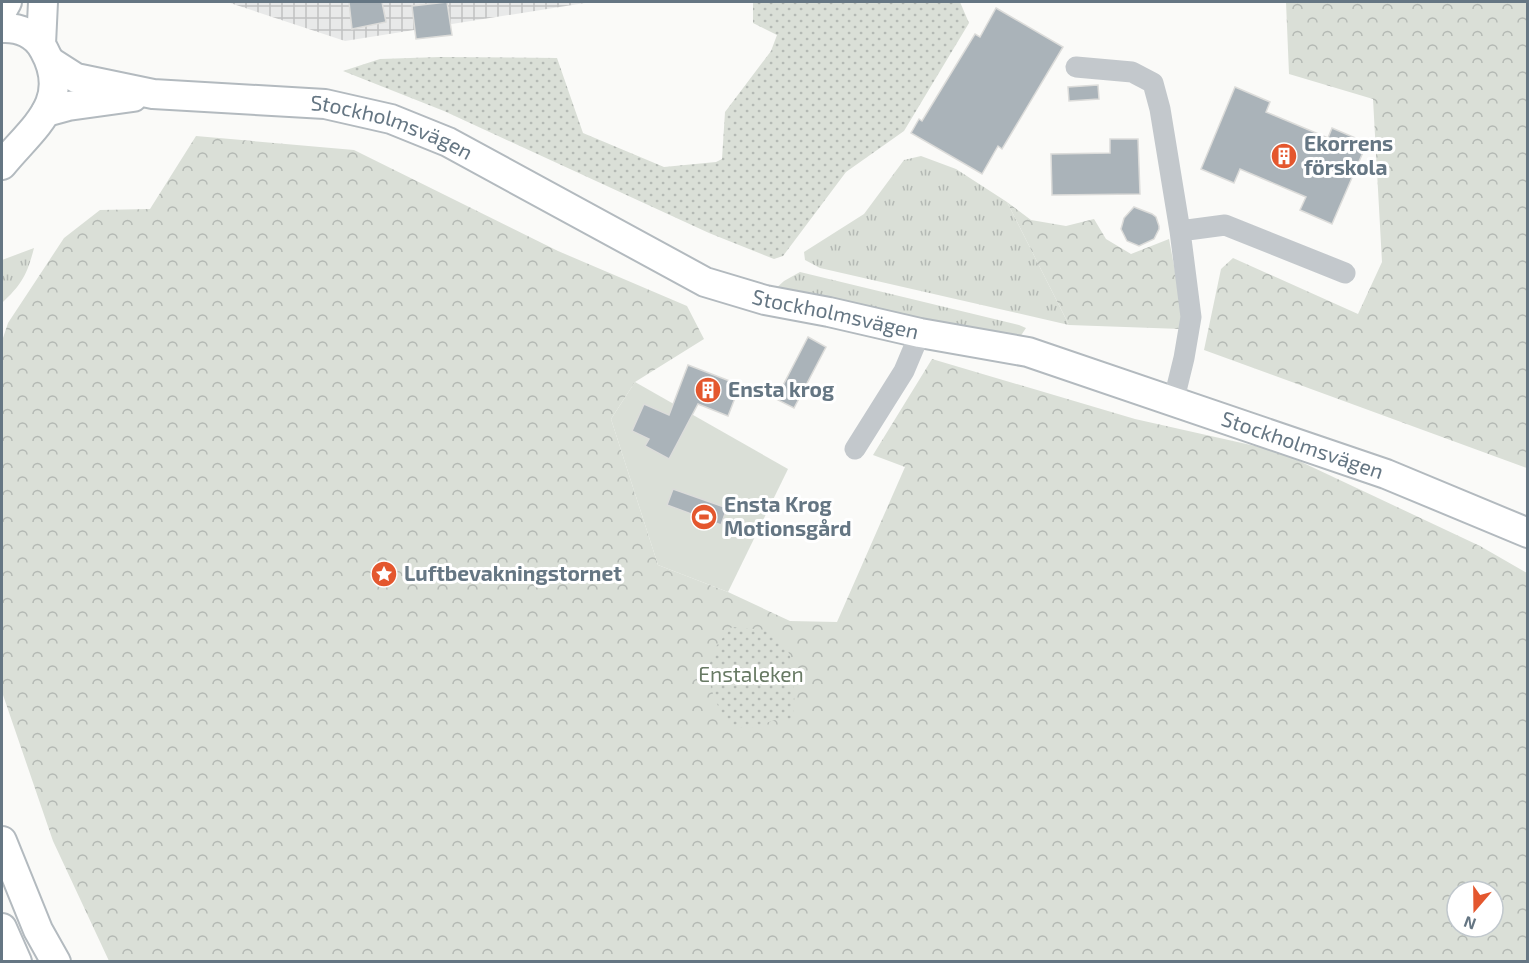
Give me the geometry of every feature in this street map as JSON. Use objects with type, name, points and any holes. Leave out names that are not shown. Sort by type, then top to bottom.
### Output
[{"type":"main road","points":[[2,11],[7,2]]},
{"type":"main road","points":[[2,165],[12,145],[46,112],[54,97],[55,80],[46,53],[44,2]]},
{"type":"main road","name":"Stockholmsvägen","points":[[2,28],[26,31],[46,53],[76,78],[153,94],[325,104],[391,119],[448,142],[705,282],[765,300],[920,333],[1028,352],[1386,474],[1527,533]]},
{"type":"main road","name":"Stockholmsvägen","points":[[46,112],[68,106],[153,94]]},
{"type":"main road","points":[[2,840],[38,930],[56,962]]},
{"type":"main road","points":[[2,928],[17,962]]},
{"type":"main road","points":[[2,940],[9,962]]},
{"type":"street","points":[[1077,67],[1132,72],[1153,83],[1160,109],[1180,231],[1191,316],[1173,403]]},
{"type":"street","points":[[1180,231],[1224,225],[1345,273]]},
{"type":"street","points":[[855,449],[904,371],[920,333]]},
{"type":"shaded area","points":[[227,2],[591,2],[345,41]]},
{"type":"green space","points":[[960,2],[969,23],[904,131],[846,172],[783,256],[774,259],[709,233],[444,111],[343,71],[380,59],[557,58],[583,133],[664,167],[716,162],[722,159],[725,112],[771,51],[777,35],[753,23],[753,3]]},
{"type":"green space","points":[[1286,2],[1527,2],[1527,468],[1204,350],[1221,269],[1233,258],[1358,314],[1382,262],[1373,99],[1289,74]]},
{"type":"green space","points":[[196,136],[354,150],[558,251],[687,306],[704,339],[635,382],[611,419],[658,565],[728,592],[790,621],[837,622],[905,467],[873,455],[932,359],[1135,419],[1278,451],[1480,546],[1527,573],[1527,961],[109,961],[53,841],[2,692],[2,341],[8,323],[64,238],[100,210],[150,209]]},
{"type":"green space","points":[[921,156],[956,169],[1007,202],[1069,325],[820,268],[805,260],[804,252],[864,214],[904,160]]},
{"type":"green space","points":[[1007,202],[1031,220],[1066,226],[1094,219],[1106,239],[1131,254],[1169,239],[1181,303],[1181,329],[1069,325]]},
{"type":"green space","points":[[34,248],[23,278],[2,303],[2,260]]},
{"type":"green space","points":[[800,272],[1026,328],[1018,340],[773,291],[784,281]]},
{"type":"green space","name":"Ensta Krog Motionsgård","points":[[635,382],[788,469],[728,592],[658,565],[611,419]]},
{"type":"green space","name":"Enstaleken","points":[[732,627],[768,630],[786,648],[792,665],[794,687],[791,722],[775,720],[747,729],[729,724],[724,716],[715,700],[709,672],[714,650]]},
{"type":"building","points":[[349,2],[382,2],[386,22],[352,29]]},
{"type":"building","points":[[447,2],[452,35],[416,39],[412,6]]},
{"type":"building","points":[[996,8],[1063,47],[1002,149],[998,146],[982,174],[911,133],[919,119],[922,121],[975,34],[980,37]]},
{"type":"building","points":[[1098,85],[1099,99],[1069,101],[1068,87]]},
{"type":"building","name":"Ekorrens förskola","points":[[1235,87],[1270,102],[1266,112],[1328,138],[1332,128],[1367,143],[1332,224],[1300,210],[1306,197],[1240,169],[1234,183],[1201,169]]},
{"type":"building","points":[[1110,139],[1138,139],[1140,194],[1052,195],[1051,154],[1110,153]]},
{"type":"building","points":[[1134,207],[1156,217],[1159,226],[1154,239],[1139,246],[1127,241],[1121,229],[1124,218]]},
{"type":"building","points":[[808,337],[826,347],[794,408],[776,399]]},
{"type":"building","points":[[688,365],[740,385],[728,416],[698,404],[669,459],[645,446],[649,439],[632,431],[644,404],[669,415]]},
{"type":"building","points":[[673,489],[727,508],[721,525],[667,505]]},
{"type":"place","name":"Ekorrens förskola","points":[[1284,156]]},
{"type":"place","name":"Ensta krog","points":[[708,390]]},
{"type":"place","name":"Ensta Krog Motionsgård","points":[[704,517]]},
{"type":"place","name":"Luftbevakningstornet","points":[[384,574]]}]
